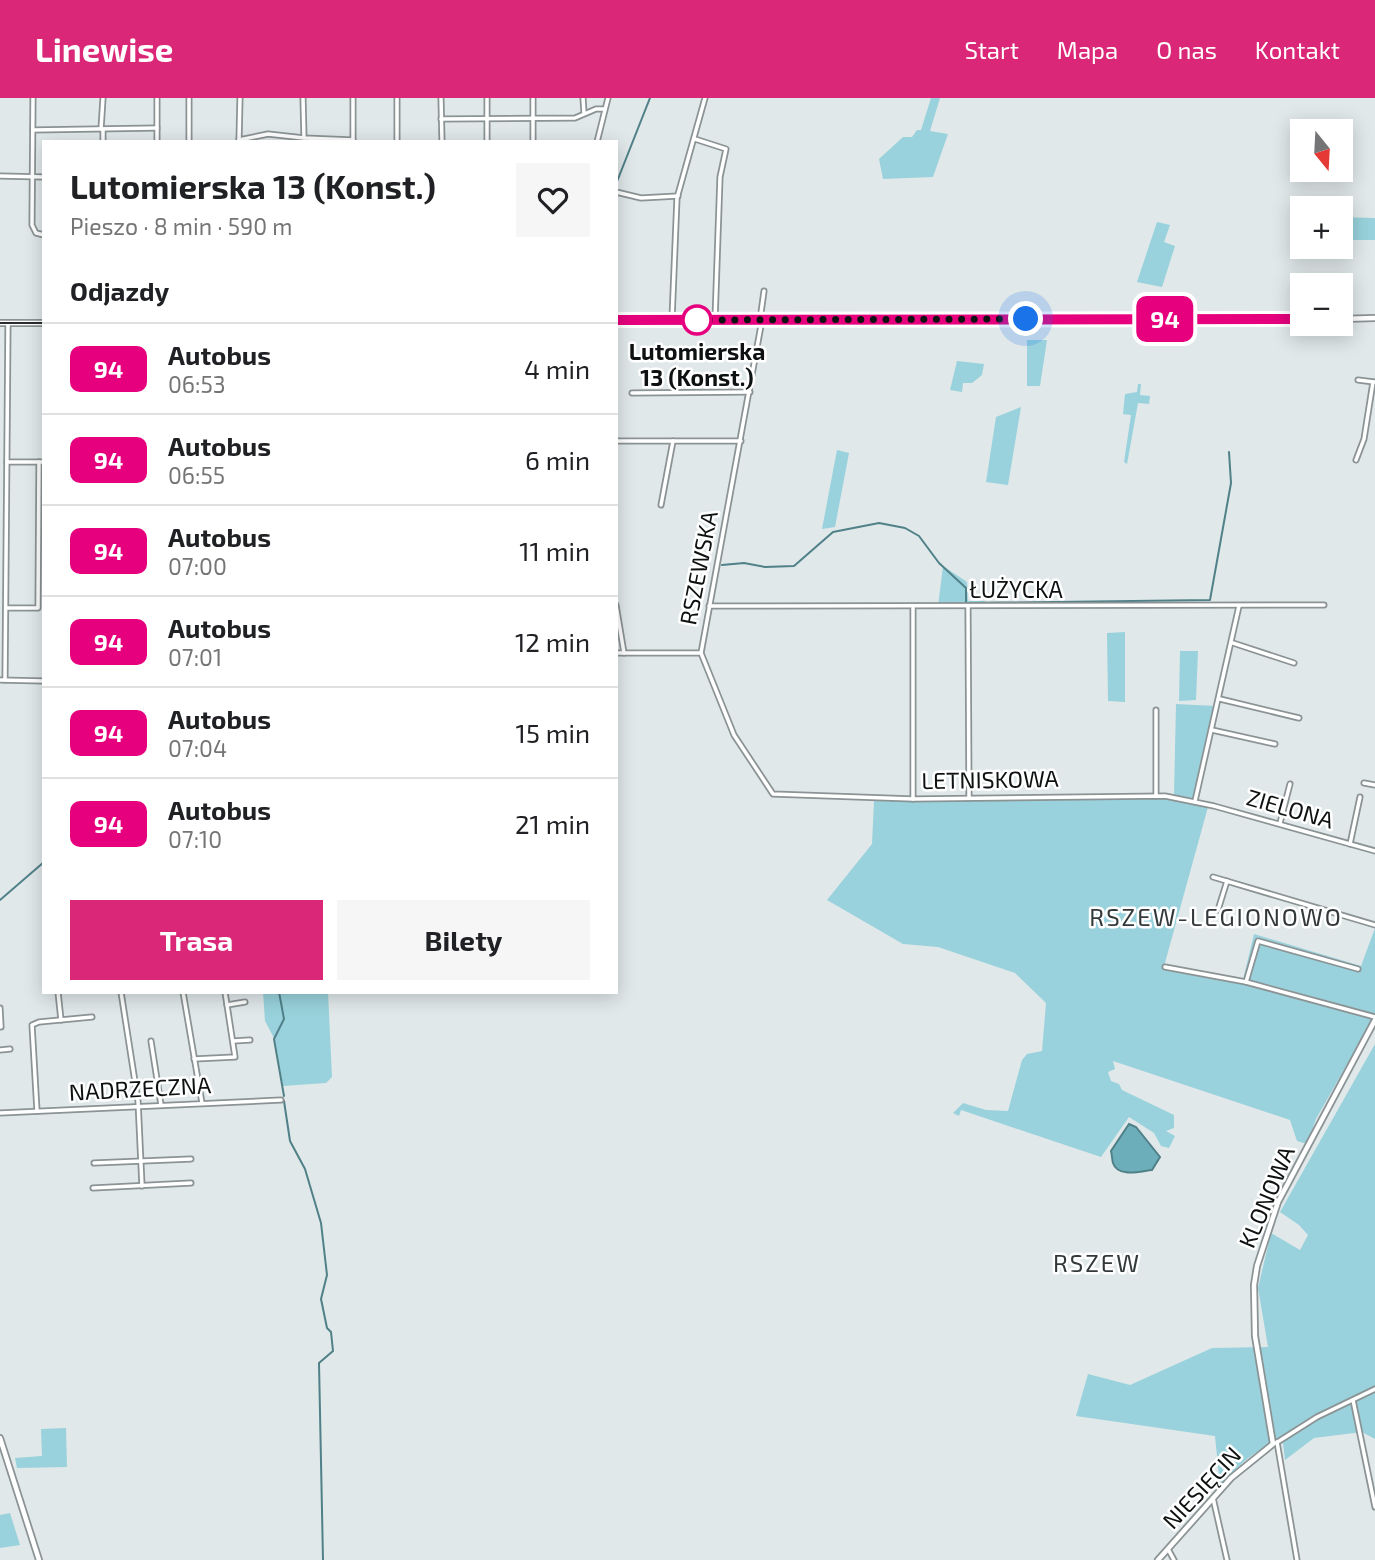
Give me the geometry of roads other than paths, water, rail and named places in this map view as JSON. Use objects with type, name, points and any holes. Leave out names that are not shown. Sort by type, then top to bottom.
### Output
[{"type":"main road","points":[[1353,319],[1375,318]]},
{"type":"main road","points":[[618,320],[1290,319]]},
{"type":"main road","points":[[0,323],[42,323]]},
{"type":"main road","name":"KLONOWA","points":[[1275,1443],[1255,1336],[1254,1285],[1257,1266],[1278,1202],[1375,1018]]},
{"type":"main road","points":[[0,1441],[39,1560]]},
{"type":"main road","name":"NIESIĘCIN","points":[[1158,1560],[1247,1463],[1275,1443]]},
{"type":"street","points":[[33,98],[32,225],[36,233],[42,234]]},
{"type":"street","points":[[103,98],[103,140]]},
{"type":"street","points":[[157,98],[157,140]]},
{"type":"street","points":[[189,140],[190,98]]},
{"type":"street","points":[[239,140],[240,98]]},
{"type":"street","points":[[303,98],[304,138]]},
{"type":"street","points":[[352,98],[353,140]]},
{"type":"street","points":[[397,98],[397,140]]},
{"type":"street","points":[[441,98],[442,140]]},
{"type":"street","points":[[487,98],[487,140]]},
{"type":"street","points":[[533,98],[533,140]]},
{"type":"street","points":[[583,98],[584,114]]},
{"type":"street","points":[[597,140],[608,98]]},
{"type":"street","points":[[672,320],[678,196],[705,98]]},
{"type":"street","points":[[441,119],[575,118],[604,109]]},
{"type":"street","points":[[33,130],[157,128]]},
{"type":"street","points":[[243,140],[268,134],[337,140]]},
{"type":"street","points":[[695,139],[726,149],[720,177],[715,320]]},
{"type":"street","points":[[0,176],[42,177]]},
{"type":"street","points":[[618,193],[641,198],[678,196]]},
{"type":"street","name":"RSZEWSKA","points":[[764,291],[750,392],[701,653],[741,748],[771,793],[786,797]]},
{"type":"street","points":[[8,323],[3,680],[42,681]]},
{"type":"street","points":[[1356,460],[1364,439],[1374,382],[1358,380]]},
{"type":"street","points":[[632,393],[750,392]]},
{"type":"street","points":[[618,441],[741,441]]},
{"type":"street","points":[[661,505],[673,441]]},
{"type":"street","points":[[6,608],[38,608],[42,462],[7,462]]},
{"type":"street","points":[[0,488],[7,488]]},
{"type":"street","name":"ŁUŻYCKA","points":[[709,606],[913,608],[1324,605]]},
{"type":"street","points":[[1195,801],[1233,643],[1239,606]]},
{"type":"street","points":[[968,607],[969,798]]},
{"type":"street","points":[[913,608],[913,799]]},
{"type":"street","points":[[618,617],[624,653]]},
{"type":"street","points":[[1233,643],[1294,663]]},
{"type":"street","points":[[618,653],[701,653]]},
{"type":"street","points":[[1220,699],[1299,718]]},
{"type":"street","points":[[1156,710],[1156,796]]},
{"type":"street","points":[[1212,730],[1275,744]]},
{"type":"street","points":[[1280,823],[1290,783]]},
{"type":"street","points":[[1364,783],[1375,785]]},
{"type":"street","name":"LETNISKOWA","points":[[786,797],[913,799],[1156,796],[1195,801]]},
{"type":"street","points":[[1350,844],[1360,797]]},
{"type":"street","name":"ZIELONA","points":[[1195,801],[1375,851]]},
{"type":"street","points":[[1213,877],[1375,925]]},
{"type":"street","points":[[1218,909],[1227,881]]},
{"type":"street","points":[[1246,982],[1258,942],[1359,969]]},
{"type":"street","points":[[1165,967],[1246,982],[1375,1018]]},
{"type":"street","points":[[58,994],[61,1020]]},
{"type":"street","points":[[121,994],[138,1106],[142,1186]]},
{"type":"street","points":[[183,994],[202,1103]]},
{"type":"street","points":[[194,1059],[235,1057],[225,994]]},
{"type":"street","points":[[227,1004],[244,1002]]},
{"type":"street","points":[[0,1008],[1,1027],[9,1027]]},
{"type":"street","points":[[37,1111],[31,1030],[35,1023],[92,1017]]},
{"type":"street","points":[[233,1041],[250,1040]]},
{"type":"street","points":[[151,1041],[160,1105]]},
{"type":"street","points":[[0,1049],[10,1049]]},
{"type":"street","name":"NADRZECZNA","points":[[0,1113],[281,1100]]},
{"type":"street","points":[[94,1163],[191,1158]]},
{"type":"street","points":[[93,1188],[191,1183]]},
{"type":"street","points":[[1297,1560],[1275,1443],[1317,1417],[1375,1389]]},
{"type":"street","points":[[1353,1400],[1375,1507]]},
{"type":"street","points":[[1213,1498],[1227,1560]]},
{"type":"street","points":[[1168,1549],[1174,1560]]},
{"type":"waterway","points":[[618,179],[650,98]]},
{"type":"waterway","points":[[722,565],[744,563],[765,567],[794,566],[833,532],[879,523],[905,528],[919,536],[939,563],[966,588],[966,603],[1210,600],[1231,483],[1229,452]]},
{"type":"waterway","points":[[0,900],[42,864]]},
{"type":"waterway","points":[[279,994],[284,1019],[274,1039],[284,1096]]},
{"type":"waterway","points":[[284,1101],[290,1141],[305,1169],[321,1223],[327,1275],[321,1299],[327,1328],[331,1332],[333,1351],[319,1363],[323,1560]]},
{"type":"tram line","points":[[0,323],[42,323]]},
{"type":"place","name":"Lutomierska 13 (Konst.)","points":[[697,320]]},
{"type":"district","name":"RSZEW-LEGIONOWO","points":[[1216,918]]},
{"type":"district","name":"RSZEW","points":[[1097,1264]]}]
